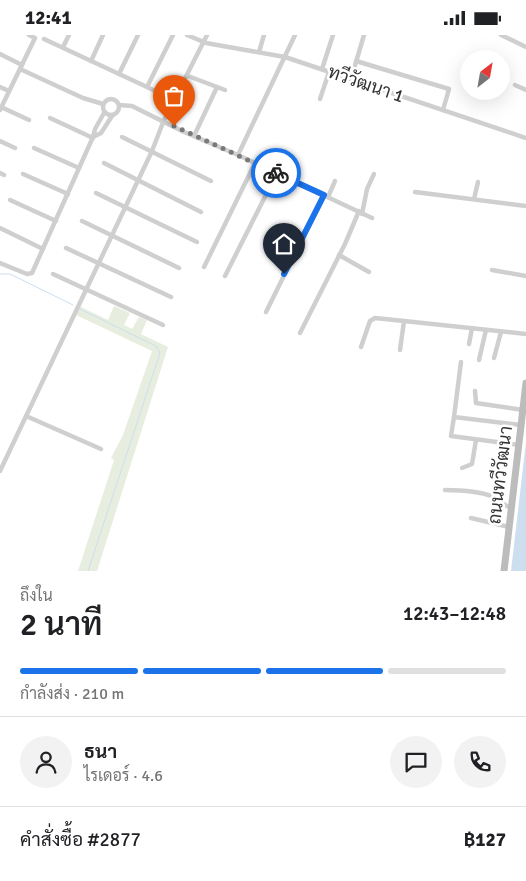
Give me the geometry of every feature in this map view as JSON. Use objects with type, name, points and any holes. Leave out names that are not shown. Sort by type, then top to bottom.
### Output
[{"type":"main road","name":"ถนนทวีวัฒนา","points":[[504,571],[526,383]]},
{"type":"street","points":[[28,119],[1,108],[36,38],[29,35]]},
{"type":"street","points":[[63,47],[70,35]]},
{"type":"street","points":[[91,61],[103,35]]},
{"type":"street","points":[[119,74],[138,35]]},
{"type":"street","points":[[147,87],[173,35]]},
{"type":"street","name":"ทวีวัฒนา 1","points":[[187,35],[216,45],[285,57],[526,137]]},
{"type":"street","points":[[0,471],[152,151],[164,120],[176,101],[207,35]]},
{"type":"street","points":[[259,51],[264,35]]},
{"type":"street","points":[[238,155],[295,35]]},
{"type":"street","points":[[322,69],[334,35]]},
{"type":"street","points":[[351,79],[364,35]]},
{"type":"street","points":[[501,35],[526,47]]},
{"type":"street","points":[[44,39],[176,101]]},
{"type":"street","points":[[0,55],[83,98],[103,105]]},
{"type":"street","points":[[356,61],[449,89],[443,110]]},
{"type":"street","points":[[320,99],[329,71]]},
{"type":"street","points":[[188,76],[225,90]]},
{"type":"street","points":[[515,85],[526,90]]},
{"type":"street","points":[[0,87],[9,91]]},
{"type":"street","points":[[194,136],[217,87]]},
{"type":"street","points":[[0,263],[27,274],[32,273],[93,137],[94,129],[104,113],[103,105],[111,99],[119,105],[132,106],[164,120],[194,136],[372,218]]},
{"type":"street","points":[[93,137],[101,133],[112,116],[118,111],[119,105]]},
{"type":"street","points":[[104,113],[112,116]]},
{"type":"street","points":[[50,118],[93,137]]},
{"type":"street","points":[[122,137],[211,181]]},
{"type":"street","points":[[0,141],[15,148]]},
{"type":"street","points":[[34,147],[79,169]]},
{"type":"street","points":[[104,163],[201,212]]},
{"type":"street","points":[[204,267],[255,163]]},
{"type":"street","points":[[225,276],[277,173]]},
{"type":"street","points":[[24,174],[68,194]]},
{"type":"street","points":[[300,333],[360,213],[367,189],[374,174]]},
{"type":"street","points":[[266,312],[334,181]]},
{"type":"street","points":[[474,199],[478,183]]},
{"type":"street","points":[[415,192],[526,206]]},
{"type":"street","points":[[96,193],[197,242]]},
{"type":"street","points":[[10,200],[56,221]]},
{"type":"street","points":[[82,221],[179,268]]},
{"type":"street","points":[[0,228],[44,249]]},
{"type":"street","points":[[66,248],[171,297]]},
{"type":"street","points":[[339,255],[369,272]]},
{"type":"street","points":[[492,270],[526,276]]},
{"type":"street","points":[[54,274],[162,325]]},
{"type":"street","points":[[361,347],[372,319],[375,318],[526,334]]},
{"type":"street","points":[[400,350],[404,321]]},
{"type":"street","points":[[469,344],[472,328]]},
{"type":"street","points":[[479,360],[486,330]]},
{"type":"street","points":[[494,358],[502,332]]},
{"type":"street","points":[[461,362],[451,436],[519,445]]},
{"type":"street","points":[[475,391],[476,403],[523,410]]},
{"type":"street","points":[[26,416],[101,449]]},
{"type":"street","points":[[454,417],[521,425]]},
{"type":"street","points":[[462,468],[472,464],[476,440]]},
{"type":"street","points":[[445,490],[488,495],[511,508]]},
{"type":"street","points":[[471,518],[509,527]]},
{"type":"shaded area","points":[[79,306],[108,320],[114,306],[130,313],[124,325],[132,329],[139,317],[147,320],[141,334],[168,347],[97,571],[78,571],[114,460],[111,458],[123,435],[152,351],[76,315]]},
{"type":"water","points":[[526,442],[526,571],[511,571]]},
{"type":"waterway","points":[[0,274],[10,274],[73,305]]},
{"type":"waterway","points":[[80,309],[156,346],[160,353],[88,571]]},
{"type":"way so far","points":[[174,126],[276,173]]},
{"type":"route","points":[[276,173],[324,195],[284,274]]}]
